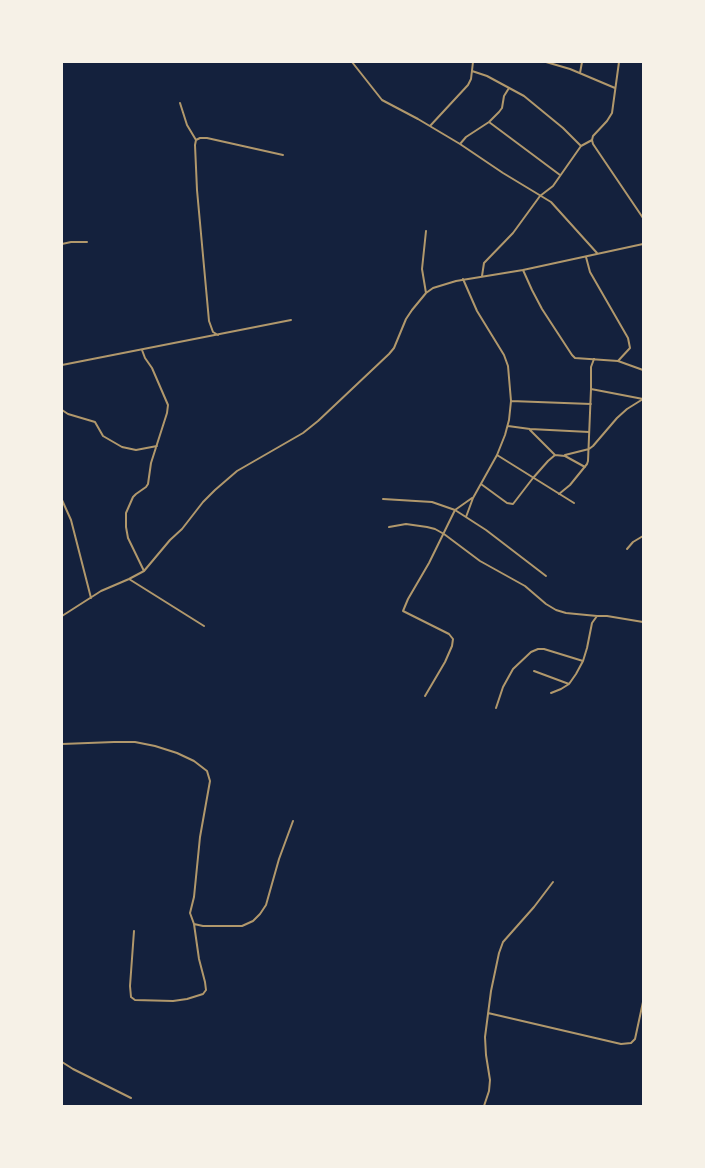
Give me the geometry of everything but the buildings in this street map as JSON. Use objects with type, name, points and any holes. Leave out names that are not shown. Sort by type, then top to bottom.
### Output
[{"type":"street","points":[[352,62],[382,100],[418,118],[551,202],[597,254]]},
{"type":"street","points":[[430,126],[468,85],[473,62]]},
{"type":"street","points":[[546,62],[580,73],[615,88]]},
{"type":"street","points":[[580,73],[582,62]]},
{"type":"street","points":[[482,276],[484,263],[514,232],[540,196],[552,186],[561,175],[581,146],[592,140],[593,136],[612,114],[619,62]]},
{"type":"street","points":[[472,71],[487,76],[524,96],[581,146]]},
{"type":"street","points":[[460,144],[470,133],[489,122],[502,108],[504,96],[509,88]]},
{"type":"street","points":[[180,103],[187,126],[196,140],[197,190],[209,321],[214,332],[218,335]]},
{"type":"street","points":[[489,122],[561,175]]},
{"type":"street","points":[[196,140],[200,138],[207,138],[283,155]]},
{"type":"street","points":[[592,140],[593,144],[643,218]]},
{"type":"street","points":[[426,231],[422,269],[426,293]]},
{"type":"street","points":[[62,244],[71,242],[87,242]]},
{"type":"street","points":[[62,616],[91,598],[144,571],[170,540],[182,529],[203,502],[237,471],[303,433],[318,422],[389,354],[397,342],[406,319],[426,293],[433,288],[463,279],[523,270],[643,244]]},
{"type":"street","points":[[586,256],[590,272],[628,338],[630,348],[618,361]]},
{"type":"street","points":[[523,270],[535,296],[575,358],[618,361],[643,370]]},
{"type":"street","points":[[463,279],[477,311],[504,355],[508,366],[511,401],[508,426],[497,455],[473,498],[466,517]]},
{"type":"street","points":[[62,365],[290,320]]},
{"type":"street","points":[[142,350],[145,358],[152,368],[168,405],[167,413],[151,463],[148,484],[146,488],[133,497],[128,507],[125,521],[128,538],[144,571]]},
{"type":"street","points":[[559,494],[570,485],[588,461],[591,367],[594,359]]},
{"type":"street","points":[[591,389],[643,399]]},
{"type":"street","points":[[530,429],[555,455],[565,456],[589,449],[617,418],[627,409],[643,399]]},
{"type":"street","points":[[511,401],[591,404]]},
{"type":"street","points":[[62,410],[68,414],[95,422],[103,436],[122,447],[136,450],[156,446]]},
{"type":"street","points":[[508,426],[530,429],[589,432]]},
{"type":"street","points":[[497,455],[574,503]]},
{"type":"street","points":[[481,484],[506,503],[513,504],[533,478],[555,455]]},
{"type":"street","points":[[565,456],[585,467]]},
{"type":"street","points":[[425,696],[445,662],[452,646],[453,639],[450,634],[403,611],[408,599],[444,534],[455,510],[473,498]]},
{"type":"street","points":[[383,499],[432,502],[455,510],[546,576]]},
{"type":"street","points":[[62,501],[71,520],[91,598]]},
{"type":"street","points":[[389,527],[406,524],[427,526],[444,534],[480,561],[525,586],[546,604],[556,610],[566,613],[607,616],[643,622]]},
{"type":"street","points":[[626,549],[633,542],[643,536]]},
{"type":"street","points":[[129,579],[204,626]]},
{"type":"street","points":[[551,693],[569,684],[576,674],[583,661],[592,623],[597,616]]},
{"type":"street","points":[[496,708],[503,687],[513,669],[531,652],[538,649],[544,649],[583,661]]},
{"type":"street","points":[[534,671],[569,684]]},
{"type":"street","points":[[62,744],[135,742],[155,746],[194,760],[207,772],[210,781],[200,837],[194,893],[190,913],[194,924],[199,959],[205,982],[206,990],[204,994],[187,999],[135,1000],[131,996],[130,986],[134,931]]},
{"type":"street","points":[[194,924],[203,926],[242,926],[253,921],[260,914],[266,905],[279,859],[294,821]]},
{"type":"street","points":[[484,1106],[490,1091],[485,1038],[499,953],[503,942],[534,907],[553,882]]},
{"type":"street","points":[[488,1014],[621,1044],[631,1043],[635,1039],[643,1002]]},
{"type":"street","points":[[62,1062],[131,1098]]}]
